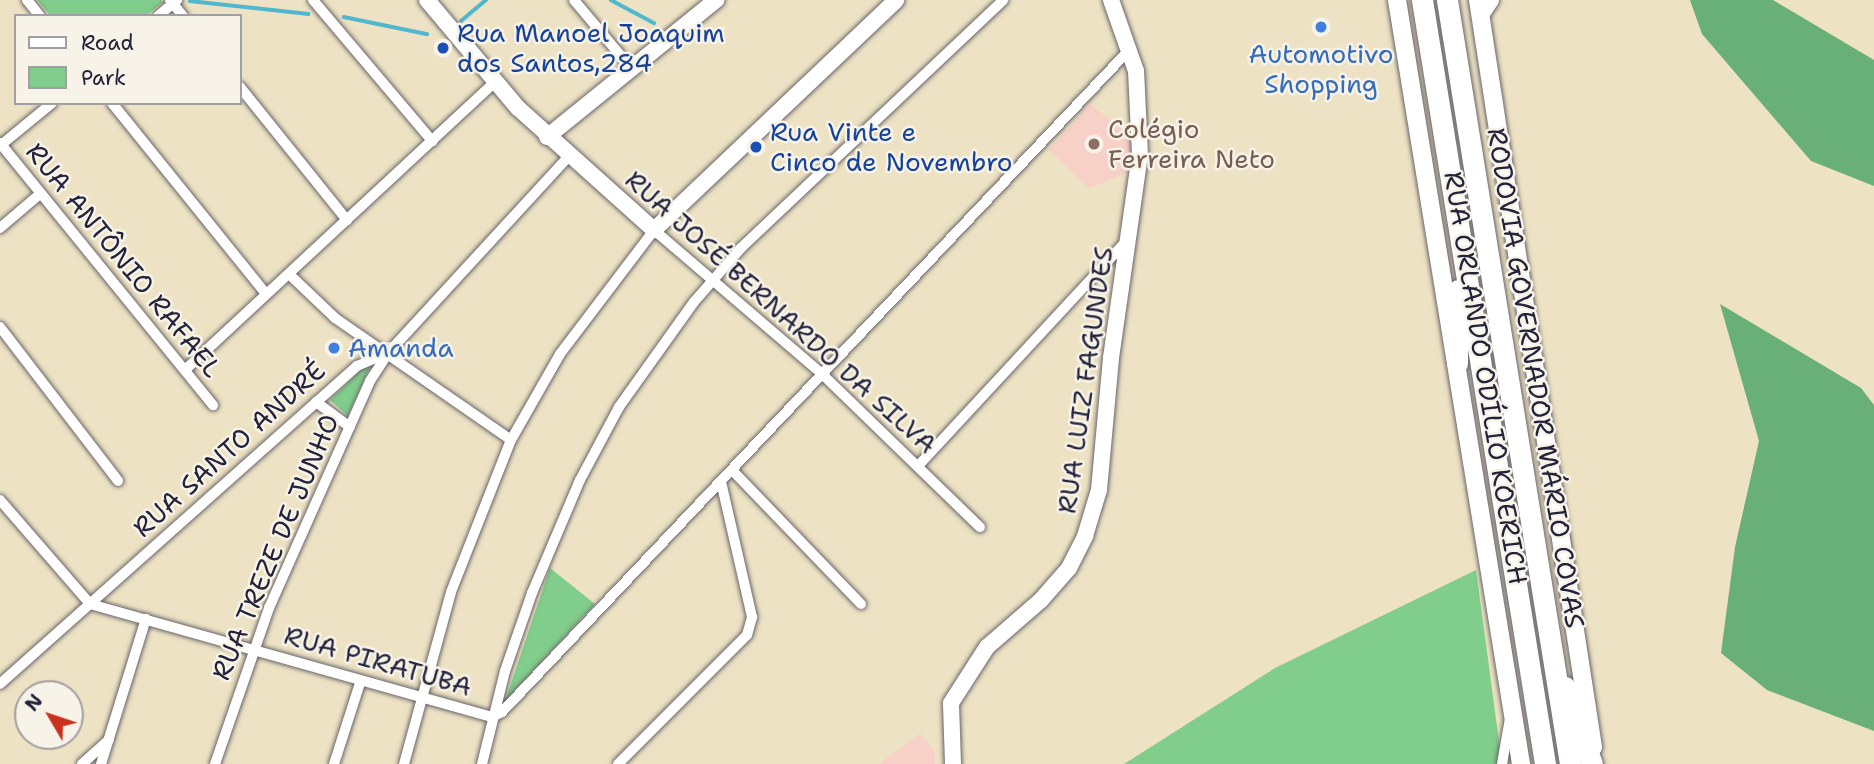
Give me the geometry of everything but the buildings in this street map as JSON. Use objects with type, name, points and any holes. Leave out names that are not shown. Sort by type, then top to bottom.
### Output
[{"type":"highway","name":"RODOVIA GOVERNADOR MÁRIO COVAS","points":[[1422,0],[1545,764]]},
{"type":"highway","name":"RODOVIA GOVERNADOR MÁRIO COVAS","points":[[1447,0],[1570,764]]},
{"type":"highway","points":[[1457,363],[1459,235]]},
{"type":"highway","points":[[1554,666],[1575,706],[1594,764]]},
{"type":"main road","name":"RUA JOSÉ BERNARDO DA SILVA","points":[[427,0],[495,82],[547,137],[653,230]]},
{"type":"main road","points":[[547,137],[716,0]]},
{"type":"main road","points":[[653,230],[896,0]]},
{"type":"main road","name":"RUA LUIZ FAGUNDES","points":[[953,764],[949,715],[962,682],[986,647],[1041,600],[1069,568],[1093,512],[1102,467],[1112,351],[1131,236],[1140,112],[1130,50],[1111,0]]},
{"type":"main road","name":"RUA ORLANDO ODÍLIO KOERICH","points":[[1397,0],[1521,764]]},
{"type":"main road","points":[[1483,5],[1594,764]]},
{"type":"street","points":[[27,0],[38,14]]},
{"type":"street","points":[[313,0],[432,141]]},
{"type":"street","points":[[574,0],[631,68]]},
{"type":"street","points":[[482,764],[492,717],[532,593],[594,451],[634,385],[712,279],[1003,0]]},
{"type":"street","points":[[160,14],[173,1]]},
{"type":"street","points":[[492,717],[512,705],[1130,50]]},
{"type":"street","points":[[186,369],[495,82]]},
{"type":"street","points":[[242,89],[347,220]]},
{"type":"street","points":[[1,144],[50,105]]},
{"type":"street","points":[[114,105],[266,295]]},
{"type":"street","name":"RUA ANTÔNIO RAFAEL","points":[[1,144],[213,405]]},
{"type":"street","name":"RUA SANTO ANDRÉ","points":[[0,684],[365,359],[388,353],[569,156]]},
{"type":"street","points":[[0,228],[40,194]]},
{"type":"street","points":[[404,764],[420,697],[458,570],[511,440],[560,354],[653,230]]},
{"type":"street","name":"RUA JOSÉ BERNARDO DA SILVA","points":[[653,230],[822,374],[980,527]]},
{"type":"street","points":[[918,466],[1131,236]]},
{"type":"street","points":[[289,274],[335,318],[511,440]]},
{"type":"street","points":[[0,327],[118,481]]},
{"type":"street","name":"RUA TREZE DE JUNHO","points":[[215,764],[252,649],[350,427],[388,353]]},
{"type":"street","points":[[317,402],[350,427]]},
{"type":"street","points":[[732,470],[861,604]]},
{"type":"street","points":[[618,764],[747,635],[752,617],[720,482]]},
{"type":"street","points":[[0,500],[4,513],[90,604]]},
{"type":"street","name":"RUA PIRATUBA","points":[[90,604],[492,717]]},
{"type":"street","points":[[101,764],[146,619]]},
{"type":"street","points":[[334,764],[361,680]]},
{"type":"street","points":[[1502,764],[1512,709]]},
{"type":"street","points":[[82,764],[109,740]]},
{"type":"shaded area","name":"Colégio Ferreira Neto","points":[[1090,104],[1133,139],[1135,162],[1129,172],[1089,188],[1049,150]]},
{"type":"shaded area","points":[[921,733],[935,753],[935,764],[879,764]]},
{"type":"green space","points":[[37,0],[163,2],[148,14],[49,14]]},
{"type":"green space","points":[[1690,0],[1773,0],[1874,60],[1874,186],[1811,161],[1702,34]]},
{"type":"green space","points":[[1720,304],[1861,388],[1874,405],[1874,731],[1767,690],[1721,653],[1735,547],[1759,441]]},
{"type":"green space","points":[[371,365],[348,416],[330,400],[364,367]]},
{"type":"green space","points":[[550,568],[595,604],[505,701]]},
{"type":"green space","points":[[1476,570],[1502,764],[1124,764],[1275,668]]},
{"type":"waterway","points":[[461,21],[486,0]]},
{"type":"waterway","points":[[611,0],[654,23]]},
{"type":"waterway","points":[[190,1],[308,14]]},
{"type":"waterway","points":[[344,17],[427,34]]},
{"type":"place","name":"Automotivo Shopping","points":[[1321,27]]},
{"type":"place","name":"Rua Manoel Joaquim dos Santos,284","points":[[443,48]]},
{"type":"place","name":"Colégio Ferreira Neto","points":[[1094,144]]},
{"type":"place","name":"Rua Vinte e Cinco de Novembro","points":[[756,147]]},
{"type":"place","name":"Amanda","points":[[334,348]]}]
